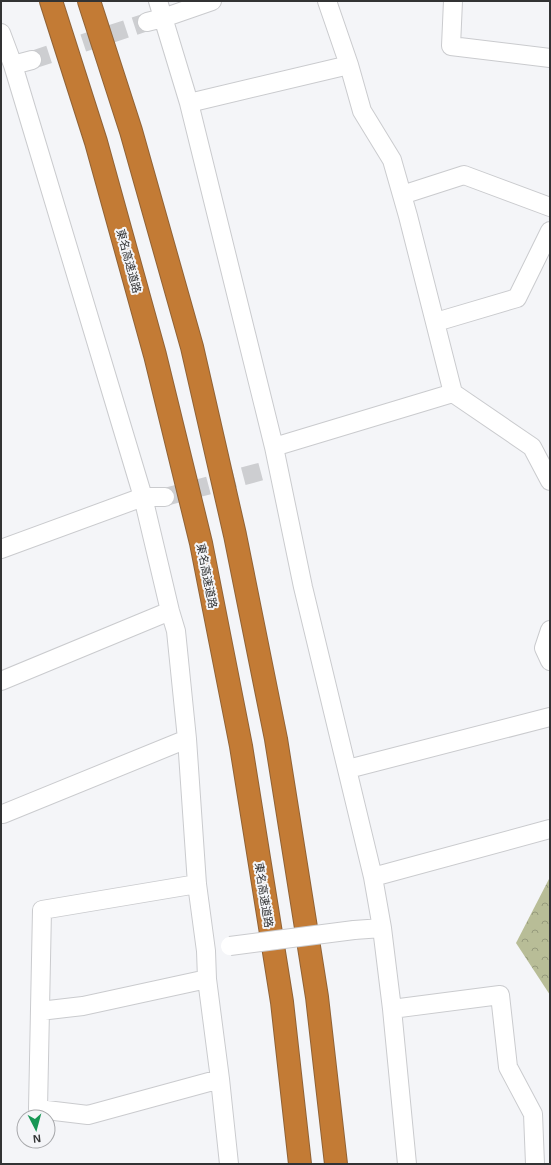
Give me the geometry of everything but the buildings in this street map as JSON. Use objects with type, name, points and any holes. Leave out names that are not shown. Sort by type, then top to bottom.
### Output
[{"type":"highway","name":"東名高速道路","points":[[51,1],[96,142],[155,354],[201,542],[240,746],[281,994],[300,1164]]},
{"type":"highway","points":[[90,1],[131,131],[192,347],[235,535],[276,739],[317,997],[336,1164]]},
{"type":"street","points":[[158,1],[155,20],[189,102],[274,447],[271,472],[303,587],[373,877],[382,928],[392,1009],[407,1164]]},
{"type":"street","points":[[155,20],[212,1]]},
{"type":"street","points":[[327,1],[349,65],[362,111],[392,160],[436,322],[453,393],[532,447],[550,481]]},
{"type":"street","points":[[453,1],[451,46],[550,58]]},
{"type":"street","points":[[1,33],[13,65],[143,497],[176,631],[187,739],[197,884],[206,951],[207,979],[229,1164]]},
{"type":"street","points":[[13,65],[32,60]]},
{"type":"street","points":[[189,102],[349,65]]},
{"type":"street","points":[[402,194],[464,175],[550,207]]},
{"type":"street","points":[[436,322],[517,298],[550,231]]},
{"type":"street","points":[[274,447],[453,393]]},
{"type":"street","points":[[1,549],[143,497],[165,497]]},
{"type":"street","points":[[1,681],[170,611]]},
{"type":"street","points":[[550,630],[544,648],[550,661]]},
{"type":"street","points":[[348,769],[550,716]]},
{"type":"street","points":[[1,814],[187,739]]},
{"type":"street","points":[[373,877],[550,829]]},
{"type":"street","points":[[197,884],[42,910],[38,1109],[88,1115],[220,1079]]},
{"type":"street","points":[[206,951],[230,946],[354,930],[382,928]]},
{"type":"street","points":[[40,1011],[83,1006],[207,979]]},
{"type":"street","points":[[392,1009],[500,995],[508,1067],[533,1114],[535,1164]]},
{"type":"green space","points":[[550,877],[550,995],[516,943]]},
{"type":"tunnel","points":[[32,60],[147,22]]},
{"type":"tunnel","points":[[165,497],[263,471]]}]
